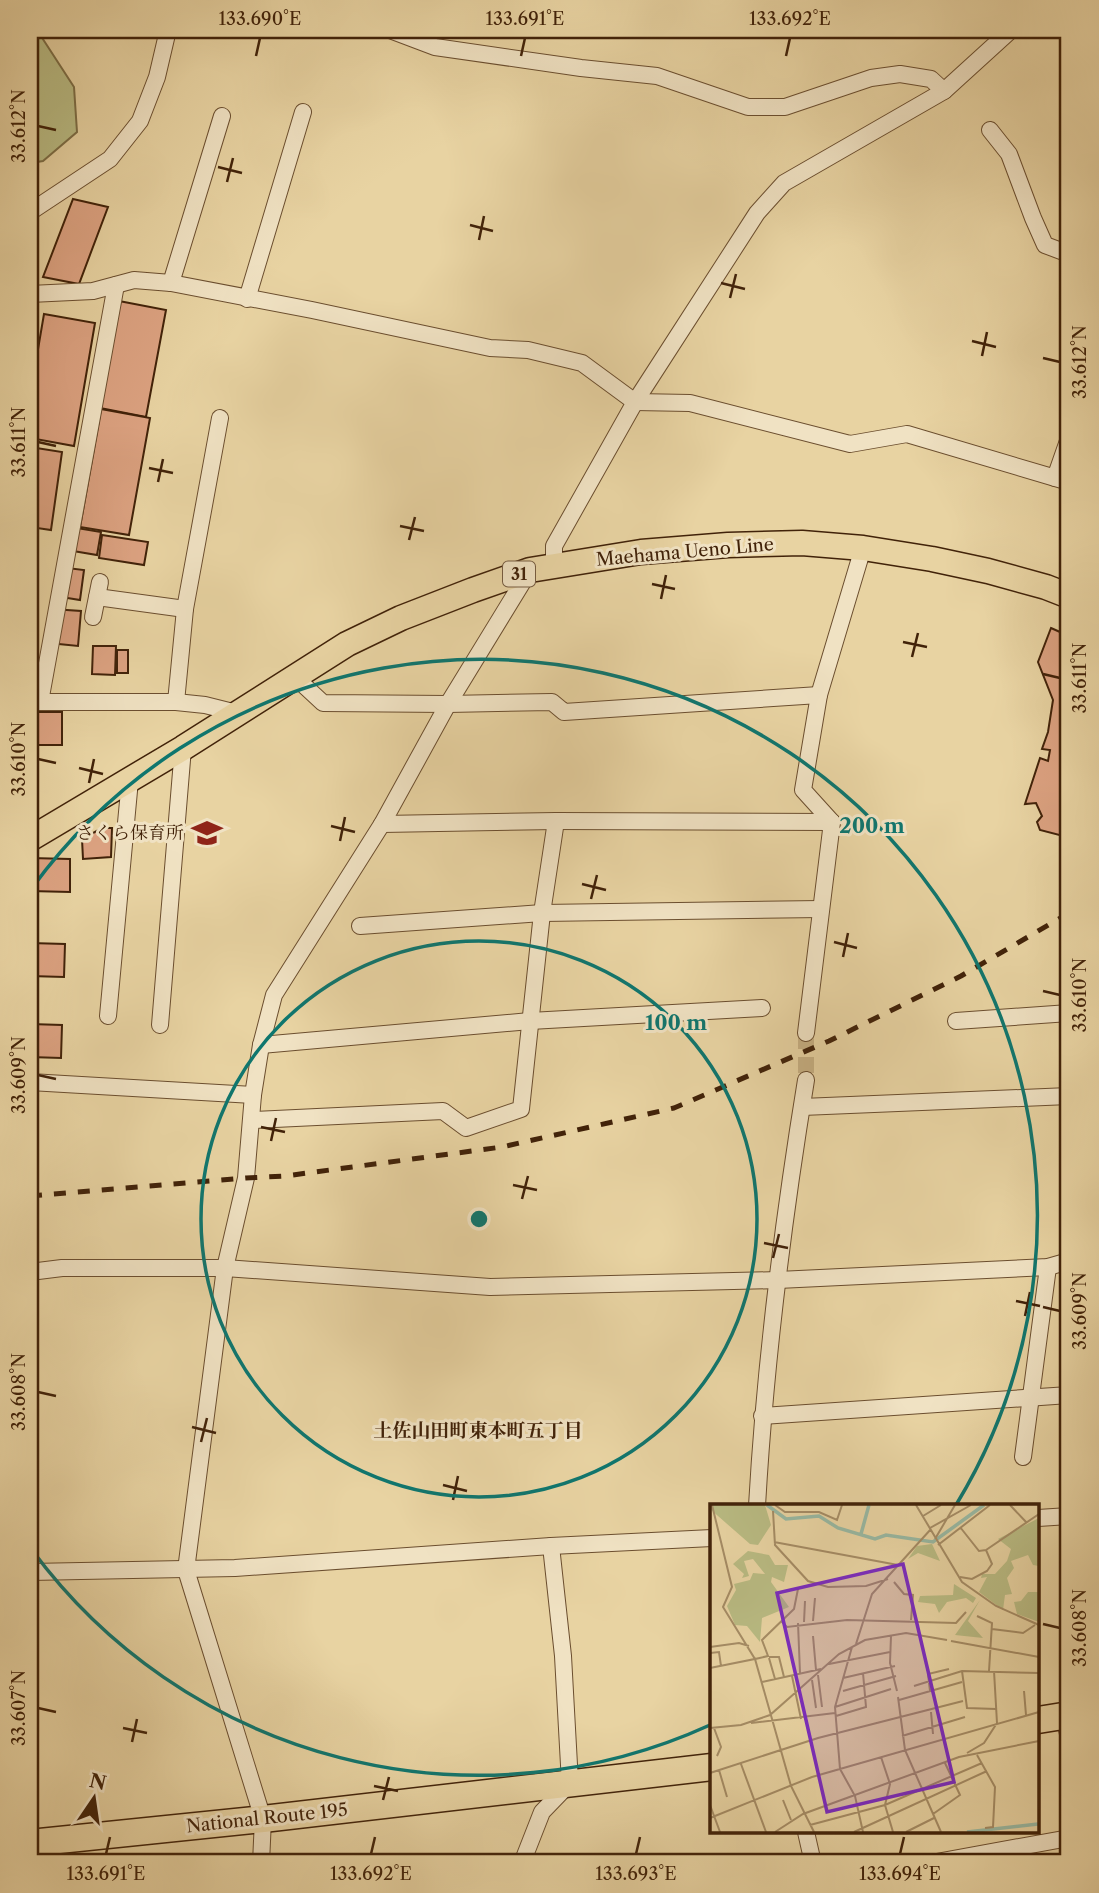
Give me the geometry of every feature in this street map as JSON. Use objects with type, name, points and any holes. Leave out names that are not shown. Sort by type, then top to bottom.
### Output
[{"type":"highway","points":[[1040,1720],[1068,1723]]},
{"type":"highway","name":"National Route 195","points":[[30,1843],[710,1767]]},
{"type":"main road","name":"Maehama Ueno Line","points":[[30,839],[183,748],[347,644],[401,618],[530,570],[641,552],[728,545],[802,543],[863,548],[988,570],[1069,596]]},
{"type":"street","points":[[30,212],[110,159],[140,121],[157,77],[168,30]]},
{"type":"street","points":[[390,30],[435,47],[657,76],[748,107],[785,107],[871,78],[900,74],[931,79],[944,91]]},
{"type":"street","points":[[554,566],[554,546],[635,402],[757,212],[784,183],[944,91],[1011,30]]},
{"type":"street","points":[[247,299],[303,112]]},
{"type":"street","points":[[171,283],[222,116]]},
{"type":"street","points":[[990,130],[1009,155],[1045,244],[1069,254]]},
{"type":"street","points":[[30,293],[93,291],[134,280],[171,283],[490,348],[527,350],[582,363],[635,402],[690,402],[850,443],[907,434],[1062,480],[1069,438]]},
{"type":"street","points":[[116,285],[35,702],[176,702],[205,705],[237,713]]},
{"type":"street","points":[[176,702],[185,609],[220,418]]},
{"type":"street","points":[[806,1033],[832,822],[803,790],[819,695],[863,548]]},
{"type":"street","points":[[261,1863],[262,1819],[186,1570],[225,1268],[246,1178],[253,1095],[261,1045],[274,995],[382,824],[448,704],[530,570]]},
{"type":"street","points":[[93,617],[99,589],[185,609]]},
{"type":"street","points":[[295,677],[323,703],[552,702],[564,712],[819,695]]},
{"type":"street","points":[[160,1025],[183,748]]},
{"type":"street","points":[[108,1016],[130,780]]},
{"type":"street","points":[[382,824],[556,821],[832,822]]},
{"type":"street","points":[[252,1120],[443,1111],[466,1128],[521,1109],[542,914],[556,821]]},
{"type":"street","points":[[360,926],[542,914],[821,909]]},
{"type":"street","points":[[261,1045],[530,1021],[762,1008]]},
{"type":"street","points":[[956,1021],[1069,1013]]},
{"type":"street","points":[[757,1504],[762,1416],[806,1080]]},
{"type":"street","points":[[30,1082],[253,1095]]},
{"type":"street","points":[[802,1107],[1069,1096]]},
{"type":"street","points":[[30,1272],[62,1268],[225,1268],[490,1287],[778,1280],[1048,1267],[1069,1261]]},
{"type":"street","points":[[1023,1457],[1048,1267]]},
{"type":"street","points":[[762,1416],[1069,1395]]},
{"type":"street","points":[[1040,1518],[1069,1517]]},
{"type":"street","points":[[30,1572],[186,1570],[710,1538]]},
{"type":"street","points":[[522,1863],[542,1812],[570,1783],[563,1656],[551,1546]]},
{"type":"street","points":[[806,1834],[813,1863]]},
{"type":"street","points":[[931,1863],[1069,1838]]},
{"type":"green space","points":[[30,30],[37,30],[74,87],[77,132],[43,161],[30,163]]},
{"type":"building","points":[[73,199],[108,207],[79,284],[43,277]]},
{"type":"building","points":[[119,301],[166,310],[146,417],[100,408]]},
{"type":"building","points":[[44,314],[95,323],[74,446],[30,438],[30,396]]},
{"type":"building","points":[[101,409],[150,418],[129,535],[80,527]]},
{"type":"building","points":[[30,447],[62,452],[51,530],[30,527]]},
{"type":"building","points":[[65,526],[101,532],[97,555],[61,549]]},
{"type":"building","points":[[102,535],[148,542],[144,565],[99,558]]},
{"type":"building","points":[[59,567],[84,570],[80,600],[55,596]]},
{"type":"building","points":[[52,609],[81,611],[78,646],[49,643]]},
{"type":"building","points":[[1051,628],[1069,636],[1067,837],[1040,830],[1037,822],[1042,816],[1036,803],[1025,804],[1040,758],[1048,761],[1050,750],[1042,749],[1048,732],[1053,700],[1038,662]]},
{"type":"building","points":[[93,646],[116,646],[115,675],[92,674]]},
{"type":"building","points":[[117,650],[128,650],[128,673],[117,673]]},
{"type":"building","points":[[30,712],[62,712],[62,745],[30,745]]},
{"type":"building","points":[[102,828],[112,828],[111,857],[83,859],[82,839]]},
{"type":"building","points":[[30,858],[70,859],[70,892],[30,891]]},
{"type":"building","points":[[30,943],[65,944],[64,977],[30,976]]},
{"type":"building","points":[[30,1024],[62,1025],[61,1058],[30,1057]]},
{"type":"tunnel","points":[[806,1033],[806,1080]]},
{"type":"railway","points":[[30,1196],[285,1176],[502,1147],[674,1108],[829,1041],[961,976],[1069,913]]},
{"type":"place","name":"さくら保育所","points":[[207,833]]},
{"type":"district","name":"土佐山田町東本町五丁目","points":[[478,1430]]}]
